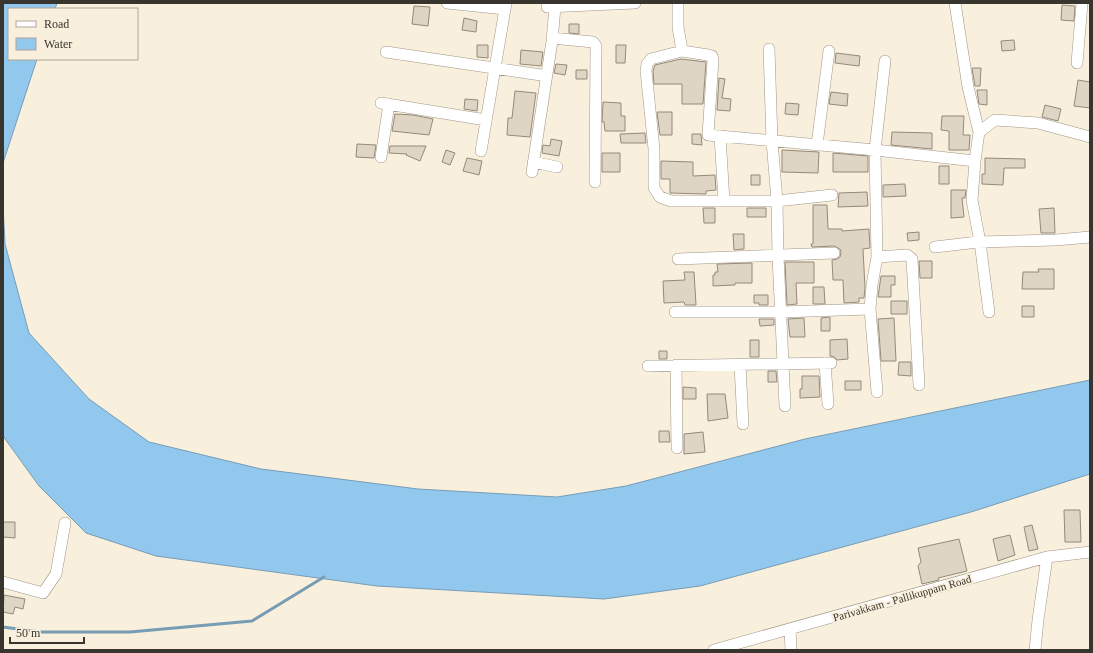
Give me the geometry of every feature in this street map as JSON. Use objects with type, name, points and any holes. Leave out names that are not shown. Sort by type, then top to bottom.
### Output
[{"type":"street","points":[[447,3],[506,6],[481,151]]},
{"type":"street","points":[[557,167],[533,167],[552,38],[551,6],[635,3]]},
{"type":"street","points":[[678,3],[678,27],[682,51]]},
{"type":"street","points":[[955,3],[968,87],[979,132],[972,200],[980,242],[989,312]]},
{"type":"street","points":[[1077,63],[1082,3]]},
{"type":"street","points":[[552,38],[593,42],[596,46],[595,182]]},
{"type":"street","points":[[768,49],[781,312],[784,406]]},
{"type":"street","points":[[832,195],[776,201],[671,201],[660,197],[654,188],[654,149],[647,64],[651,59],[682,51],[712,56],[713,60],[708,135],[875,150],[975,161]]},
{"type":"street","points":[[817,145],[829,51]]},
{"type":"street","points":[[386,52],[541,75]]},
{"type":"street","points":[[878,392],[870,309],[872,285],[877,257],[875,150],[885,61]]},
{"type":"street","points":[[381,157],[385,103],[486,120]]},
{"type":"street","points":[[979,132],[996,120],[1038,123],[1090,137]]},
{"type":"street","points":[[720,136],[724,201]]},
{"type":"street","points":[[935,247],[980,242],[1056,240],[1090,237]]},
{"type":"street","points":[[678,259],[834,253]]},
{"type":"street","points":[[877,257],[907,255],[912,259],[919,385]]},
{"type":"street","points":[[675,312],[781,312],[870,309]]},
{"type":"street","points":[[648,366],[828,363],[828,404]]},
{"type":"street","points":[[676,365],[677,448]]},
{"type":"street","points":[[740,365],[743,424]]},
{"type":"street","points":[[3,582],[43,593],[56,574],[65,523]]},
{"type":"street","name":"Parivakkam - Pallikuppam Road","points":[[714,650],[1047,557],[1090,552]]},
{"type":"street","points":[[1035,650],[1047,557]]},
{"type":"street","points":[[790,629],[791,650]]},
{"type":"water","points":[[3,3],[57,3],[55,8],[8,8],[8,60],[37,60],[3,163]]},
{"type":"water","points":[[3,206],[5,244],[29,333],[89,399],[149,442],[261,469],[418,489],[557,497],[626,486],[805,439],[1090,380],[1090,474],[971,512],[700,586],[604,599],[377,586],[156,556],[86,533],[39,486],[3,436]]},
{"type":"building","points":[[1062,5],[1075,6],[1074,21],[1061,20]]},
{"type":"building","points":[[414,6],[430,7],[428,26],[412,24]]},
{"type":"building","points":[[464,18],[477,21],[476,32],[462,30]]},
{"type":"building","points":[[569,24],[579,24],[579,34],[569,33]]},
{"type":"building","points":[[1014,40],[1015,50],[1002,51],[1001,41]]},
{"type":"building","points":[[477,45],[488,45],[488,58],[477,57]]},
{"type":"building","points":[[616,45],[626,45],[625,63],[616,63]]},
{"type":"building","points":[[521,50],[543,52],[541,66],[520,64]]},
{"type":"building","points":[[836,53],[860,56],[859,66],[835,63]]},
{"type":"building","points":[[681,59],[706,62],[703,104],[682,104],[682,84],[654,84],[653,71],[655,65]]},
{"type":"building","points":[[556,64],[567,65],[565,75],[554,73]]},
{"type":"building","points":[[972,68],[981,68],[980,86],[975,86]]},
{"type":"building","points":[[576,70],[587,70],[587,79],[576,79]]},
{"type":"building","points":[[719,78],[725,79],[722,98],[731,99],[730,111],[717,110]]},
{"type":"building","points":[[1078,80],[1090,82],[1090,108],[1074,106]]},
{"type":"building","points":[[977,90],[987,90],[987,105],[979,104]]},
{"type":"building","points":[[515,91],[536,93],[530,137],[507,135],[508,118],[512,118]]},
{"type":"building","points":[[831,92],[848,94],[847,106],[829,104]]},
{"type":"building","points":[[465,99],[478,100],[477,111],[464,109]]},
{"type":"building","points":[[603,102],[621,103],[621,116],[625,116],[625,131],[605,131],[604,122],[602,122]]},
{"type":"building","points":[[786,103],[799,104],[798,115],[785,114]]},
{"type":"building","points":[[1045,105],[1061,109],[1058,121],[1042,117]]},
{"type":"building","points":[[657,112],[672,112],[672,135],[660,135]]},
{"type":"building","points":[[395,114],[413,115],[433,119],[429,135],[392,131]]},
{"type":"building","points":[[942,116],[964,116],[963,135],[970,135],[969,150],[949,150],[949,131],[941,130]]},
{"type":"building","points":[[892,132],[932,133],[932,149],[891,145]]},
{"type":"building","points":[[645,133],[646,143],[621,143],[620,134]]},
{"type":"building","points":[[692,134],[701,134],[702,145],[692,144]]},
{"type":"building","points":[[551,139],[562,141],[559,156],[542,153],[543,145],[550,146]]},
{"type":"building","points":[[357,144],[376,145],[374,158],[356,157]]},
{"type":"building","points":[[390,146],[426,146],[420,161],[406,155],[407,154],[389,153]]},
{"type":"building","points":[[446,150],[455,153],[450,165],[442,162]]},
{"type":"building","points":[[782,150],[819,152],[818,173],[782,172]]},
{"type":"building","points":[[602,153],[620,153],[620,172],[602,172]]},
{"type":"building","points":[[833,153],[868,156],[868,172],[833,172]]},
{"type":"building","points":[[467,158],[482,161],[479,175],[463,171]]},
{"type":"building","points":[[985,158],[1025,159],[1025,168],[1004,168],[1003,185],[982,184],[982,174],[985,174]]},
{"type":"building","points":[[661,161],[693,162],[693,176],[715,175],[716,190],[706,191],[706,194],[670,193],[670,179],[661,179]]},
{"type":"building","points":[[939,166],[949,166],[949,184],[939,184]]},
{"type":"building","points":[[751,175],[760,175],[760,185],[751,185]]},
{"type":"building","points":[[905,184],[906,196],[883,197],[883,185]]},
{"type":"building","points":[[951,190],[966,190],[965,198],[962,198],[964,217],[951,218]]},
{"type":"building","points":[[867,192],[868,206],[838,207],[839,193]]},
{"type":"building","points":[[813,205],[827,205],[828,229],[842,229],[842,231],[869,229],[870,248],[863,249],[865,288],[864,298],[859,298],[859,302],[844,303],[843,280],[833,280],[832,260],[840,257],[840,249],[834,246],[812,247]]},
{"type":"building","points":[[703,208],[715,208],[715,223],[704,223]]},
{"type":"building","points":[[747,208],[766,208],[766,217],[747,217]]},
{"type":"building","points":[[1054,208],[1055,233],[1041,233],[1039,209]]},
{"type":"building","points":[[919,232],[919,240],[908,241],[907,233]]},
{"type":"building","points":[[733,234],[744,234],[744,249],[734,250]]},
{"type":"building","points":[[919,261],[932,261],[932,278],[920,278]]},
{"type":"building","points":[[785,262],[814,262],[814,283],[796,283],[797,304],[787,305]]},
{"type":"building","points":[[752,263],[752,283],[735,283],[735,285],[713,286],[713,275],[715,275],[715,272],[718,272],[717,264]]},
{"type":"building","points":[[1038,269],[1054,269],[1054,289],[1022,289],[1023,272],[1039,272]]},
{"type":"building","points":[[684,272],[694,272],[696,305],[685,305],[684,302],[664,303],[663,281],[685,280]]},
{"type":"building","points":[[881,276],[895,276],[895,285],[891,285],[891,297],[878,297]]},
{"type":"building","points":[[813,287],[824,287],[825,304],[813,304]]},
{"type":"building","points":[[754,295],[768,295],[768,305],[759,305],[759,303],[754,303]]},
{"type":"building","points":[[891,301],[907,301],[907,314],[891,314]]},
{"type":"building","points":[[1022,306],[1034,306],[1034,317],[1022,317]]},
{"type":"building","points":[[830,317],[830,331],[821,331],[821,318]]},
{"type":"building","points":[[804,318],[805,337],[790,337],[788,319]]},
{"type":"building","points":[[894,318],[896,361],[881,361],[878,319]]},
{"type":"building","points":[[759,319],[774,319],[774,325],[760,326]]},
{"type":"building","points":[[847,339],[848,359],[837,360],[830,356],[830,340]]},
{"type":"building","points":[[750,340],[759,340],[759,357],[750,357]]},
{"type":"building","points":[[659,351],[667,351],[667,359],[659,359]]},
{"type":"building","points":[[899,362],[911,362],[911,376],[898,375]]},
{"type":"building","points":[[768,371],[776,371],[777,382],[768,382]]},
{"type":"building","points":[[802,376],[819,376],[820,397],[800,398]]},
{"type":"building","points":[[845,381],[861,381],[861,390],[845,390]]},
{"type":"building","points":[[683,387],[696,388],[696,399],[683,399]]},
{"type":"building","points":[[707,394],[725,394],[728,418],[708,421]]},
{"type":"building","points":[[659,431],[669,431],[670,442],[659,442]]},
{"type":"building","points":[[703,432],[705,452],[684,454],[684,434]]},
{"type":"building","points":[[1064,510],[1080,510],[1081,542],[1065,542]]},
{"type":"building","points":[[3,522],[15,522],[15,538],[3,537]]},
{"type":"building","points":[[1032,525],[1038,549],[1029,551],[1024,527]]},
{"type":"building","points":[[1010,535],[1015,555],[998,561],[993,539]]},
{"type":"building","points":[[959,539],[967,571],[938,578],[939,580],[922,584],[918,566],[921,562],[918,548]]},
{"type":"building","points":[[4,595],[25,599],[23,609],[15,607],[13,614],[3,612]]},
{"type":"waterway","points":[[3,627],[40,632],[130,632],[252,621],[324,577]]}]
